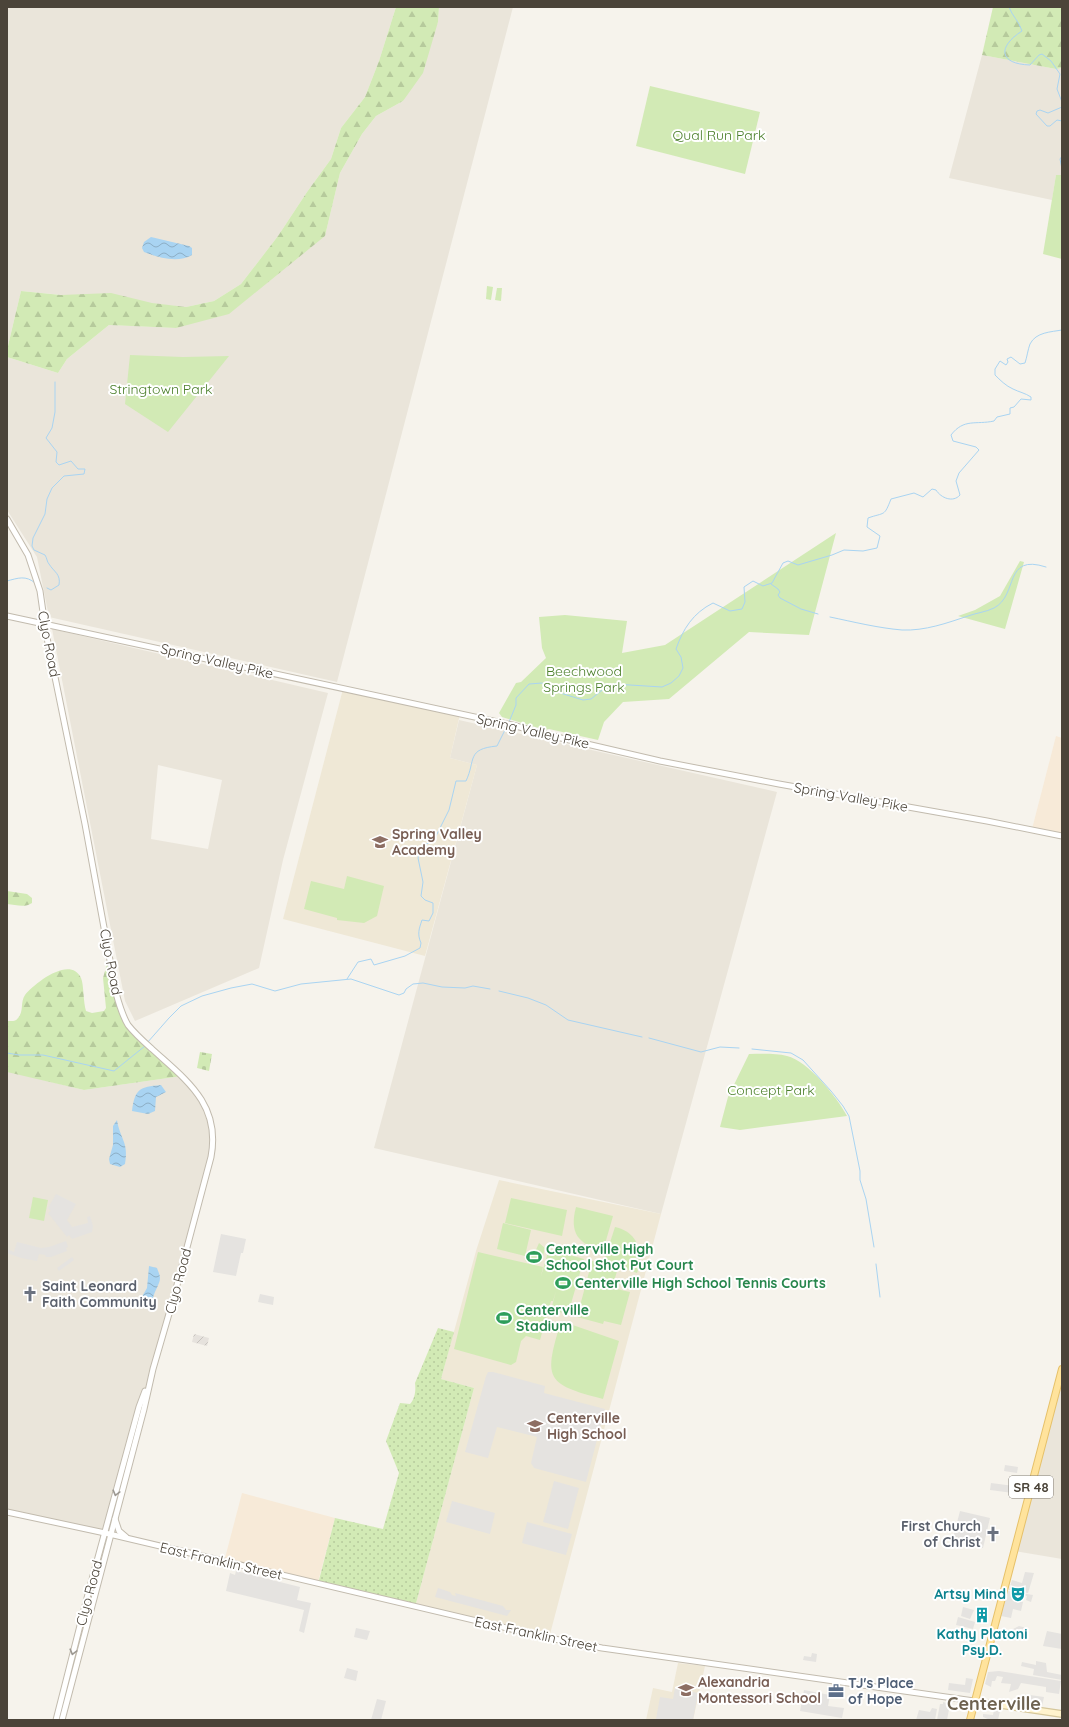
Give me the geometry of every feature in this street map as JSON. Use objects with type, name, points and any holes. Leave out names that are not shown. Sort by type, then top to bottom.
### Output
[{"type":"main road","name":"SR 48","points":[[970,1720],[1062,1369]]},
{"type":"main road","points":[[974,1701],[1062,1714]]},
{"type":"street","name":"Clyo Road","points":[[7,519],[24,545],[34,568],[40,591],[45,624],[116,993],[124,1017],[133,1031],[188,1082],[200,1096],[209,1115],[213,1132],[211,1157],[193,1227],[151,1375],[144,1409],[115,1518],[108,1534],[56,1720]]},
{"type":"street","name":"Spring Valley Pike","points":[[7,616],[512,725],[660,761],[779,784],[994,822],[1062,836]]},
{"type":"street","name":"Clyo Road","points":[[62,1720],[139,1407],[151,1375]]},
{"type":"street","name":"East Franklin Street","points":[[7,1512],[108,1534],[549,1638],[602,1648],[974,1701]]},
{"type":"street","points":[[115,1518],[119,1531],[128,1539]]},
{"type":"shaded area","points":[[7,7],[396,7],[379,61],[365,97],[341,128],[331,159],[278,236],[241,284],[214,301],[186,307],[21,291],[7,350]]},
{"type":"shaded area","points":[[439,7],[513,7],[337,682],[49,617],[37,557],[7,510],[7,357],[58,373],[67,359],[109,325],[176,328],[325,236],[340,173],[362,134],[376,116],[403,101],[438,22]]},
{"type":"shaded area","points":[[982,55],[1056,69],[1062,68],[1062,175],[1056,175],[1052,200],[949,178]]},
{"type":"shaded area","points":[[52,629],[328,693],[283,860],[259,968],[135,1021],[125,1001]],"holes":[[[158,765],[222,780],[208,849],[151,839]]]},
{"type":"shaded area","name":"Spring Valley Academy","points":[[343,689],[460,714],[450,758],[477,765],[425,956],[283,919]]},
{"type":"shaded area","points":[[459,720],[777,792],[661,1214],[374,1148],[477,765],[450,758]]},
{"type":"shaded area","points":[[1056,736],[1062,738],[1062,835],[1032,829]]},
{"type":"shaded area","points":[[7,1071],[84,1090],[182,1076],[203,1101],[213,1142],[151,1375],[139,1407],[105,1533],[7,1512]]},
{"type":"shaded area","name":"Centerville High School","points":[[499,1180],[661,1214],[549,1638],[415,1607],[474,1388],[441,1379],[476,1251]]},
{"type":"shaded area","points":[[56,1194],[76,1204],[67,1220],[72,1227],[88,1223],[87,1217],[90,1216],[93,1226],[92,1232],[72,1239],[69,1235],[67,1237],[48,1213],[51,1211],[48,1208]]},
{"type":"shaded area","points":[[221,1234],[246,1239],[236,1276],[213,1272]]},
{"type":"shaded area","points":[[66,1241],[68,1247],[66,1248],[67,1251],[51,1257],[46,1257],[45,1255],[39,1254],[37,1261],[21,1258],[7,1253],[7,1249],[14,1252],[17,1242],[41,1248]]},
{"type":"shaded area","points":[[72,1257],[74,1260],[59,1271],[57,1268]]},
{"type":"shaded area","points":[[260,1294],[274,1297],[273,1305],[258,1302]]},
{"type":"shaded area","points":[[194,1334],[209,1338],[207,1346],[192,1342]]},
{"type":"shaded area","points":[[1062,1371],[1062,1559],[1014,1551]]},
{"type":"shaded area","points":[[488,1372],[545,1386],[544,1393],[605,1409],[586,1482],[534,1468],[531,1463],[537,1437],[497,1427],[488,1458],[465,1452]]},
{"type":"shaded area","points":[[1005,1465],[1018,1467],[1017,1473],[1004,1471]]},
{"type":"shaded area","points":[[554,1481],[579,1488],[568,1529],[543,1522]]},
{"type":"shaded area","points":[[991,1483],[1014,1486],[1013,1493],[990,1490]]},
{"type":"shaded area","points":[[242,1493],[335,1518],[318,1582],[225,1558]]},
{"type":"shaded area","points":[[452,1501],[495,1513],[490,1534],[446,1522]]},
{"type":"shaded area","points":[[960,1511],[990,1518],[983,1548],[954,1542],[955,1538],[953,1538]]},
{"type":"shaded area","points":[[527,1522],[572,1534],[566,1555],[522,1543]]},
{"type":"shaded area","points":[[236,1571],[300,1587],[297,1600],[311,1603],[304,1633],[299,1631],[304,1610],[226,1591],[230,1573],[235,1575]]},
{"type":"shaded area","points":[[1025,1572],[1034,1573],[1028,1593],[1009,1590],[1012,1580],[1022,1583]]},
{"type":"shaded area","points":[[438,1588],[450,1592],[452,1595],[456,1596],[455,1593],[503,1606],[506,1610],[511,1610],[507,1616],[435,1597]]},
{"type":"shaded area","points":[[1008,1591],[1033,1595],[1031,1602],[1026,1600],[1027,1596],[1017,1594],[1016,1600],[1023,1602],[1021,1611],[1013,1609],[1011,1618],[1001,1616]]},
{"type":"shaded area","points":[[963,1607],[974,1610],[970,1619],[961,1616]]},
{"type":"shaded area","points":[[958,1617],[975,1622],[973,1629],[956,1625]]},
{"type":"shaded area","points":[[1019,1626],[1027,1628],[1025,1637],[1008,1635],[1009,1631]]},
{"type":"shaded area","points":[[356,1628],[370,1631],[367,1640],[354,1637]]},
{"type":"shaded area","points":[[1047,1631],[1062,1634],[1062,1649],[1043,1646]]},
{"type":"shaded area","points":[[812,1653],[817,1654],[816,1662],[803,1660],[804,1656],[811,1657]]},
{"type":"shaded area","points":[[1036,1661],[1046,1663],[1047,1672],[1062,1675],[1062,1680],[1033,1675],[1034,1669],[1021,1666],[1022,1662],[1036,1665]]},
{"type":"shaded area","name":"Alexandria Montessori School","points":[[678,1663],[705,1666],[693,1720],[646,1720],[653,1688],[672,1692]]},
{"type":"shaded area","points":[[347,1668],[358,1671],[356,1681],[344,1678]]},
{"type":"shaded area","points":[[999,1671],[1061,1681],[1059,1694],[1046,1692],[1046,1687],[1021,1683],[1018,1689],[1009,1692],[1011,1684],[1001,1683],[1003,1677],[997,1676],[995,1681],[992,1681],[991,1687],[985,1684],[988,1672]]},
{"type":"shaded area","points":[[966,1678],[973,1679],[970,1693],[948,1690],[949,1683],[965,1685]]},
{"type":"shaded area","points":[[675,1688],[698,1693],[693,1720],[656,1719],[660,1697],[673,1699]]},
{"type":"shaded area","points":[[804,1690],[830,1695],[828,1706],[844,1708],[842,1718],[800,1711]]},
{"type":"shaded area","points":[[1030,1695],[1044,1697],[1042,1706],[1028,1704]]},
{"type":"shaded area","points":[[377,1699],[386,1701],[381,1720],[371,1720]]},
{"type":"shaded area","points":[[943,1702],[950,1704],[947,1720],[937,1720],[940,1704],[943,1704]]},
{"type":"shaded area","points":[[932,1708],[937,1709],[935,1720],[916,1720],[919,1710],[930,1712]]},
{"type":"shaded area","points":[[994,1710],[1000,1711],[998,1720],[990,1720],[983,1717],[983,1714],[993,1715]]},
{"type":"green space","points":[[396,7],[439,7],[438,22],[423,73],[403,101],[376,116],[362,134],[340,173],[325,236],[229,314],[176,328],[109,325],[67,359],[58,373],[7,357],[7,350],[21,291],[61,295],[111,293],[152,303],[186,307],[214,301],[241,284],[278,236],[331,159],[341,128],[365,97],[379,61]]},
{"type":"green space","points":[[993,7],[1062,7],[1062,68],[1056,69],[982,55]]},
{"type":"green space","name":"Qual Run Park","points":[[650,86],[760,112],[745,174],[636,146]]},
{"type":"green space","points":[[1056,175],[1062,175],[1062,259],[1043,254]]},
{"type":"green space","points":[[487,286],[493,287],[491,300],[486,299]]},
{"type":"green space","points":[[497,288],[502,288],[501,301],[495,300]]},
{"type":"green space","name":"Stringtown Park","points":[[130,355],[183,357],[229,356],[168,432],[125,404]]},
{"type":"green space","name":"Beechwood Springs Park","points":[[836,533],[809,635],[749,632],[669,699],[623,702],[604,722],[598,740],[549,729],[545,730],[502,717],[499,713],[516,683],[521,682],[546,658],[542,648],[539,617],[565,615],[627,621],[622,653],[665,645]]},
{"type":"green space","points":[[1020,561],[1024,562],[1005,629],[958,616],[975,610],[1000,596]]},
{"type":"green space","points":[[347,876],[384,886],[377,916],[364,923],[337,920],[337,918],[304,909],[311,881],[344,889]]},
{"type":"green space","points":[[7,891],[27,894],[32,898],[32,903],[23,906],[7,904]]},
{"type":"green space","points":[[109,957],[116,993],[128,1024],[182,1076],[84,1090],[7,1072],[7,1021],[16,1020],[20,1016],[25,995],[36,984],[52,974],[61,970],[69,969],[76,972],[81,978],[86,1011],[92,1013],[104,1011],[106,1008],[103,978]]},
{"type":"green space","points":[[200,1052],[212,1054],[209,1071],[197,1068]]},
{"type":"green space","name":"Concept Park","points":[[749,1054],[778,1054],[795,1059],[813,1072],[836,1099],[847,1116],[740,1130],[720,1127],[728,1097]]},
{"type":"green space","points":[[33,1197],[48,1200],[44,1221],[29,1218]]},
{"type":"green space","points":[[511,1198],[567,1210],[562,1236],[505,1223]]},
{"type":"green space","points":[[576,1207],[613,1216],[603,1251],[587,1245],[578,1236],[575,1231],[574,1224]]},
{"type":"green space","points":[[503,1223],[531,1230],[525,1256],[497,1249]]},
{"type":"green space","points":[[615,1227],[629,1233],[637,1244],[640,1258],[637,1273],[607,1262],[605,1258]]},
{"type":"green space","points":[[539,1243],[545,1248],[541,1263],[536,1262],[535,1264],[525,1261],[525,1259],[532,1261],[529,1258],[529,1253],[535,1252]]},
{"type":"green space","name":"Centerville Stadium","points":[[549,1249],[584,1259],[568,1314],[551,1310],[556,1291],[553,1301],[551,1301],[540,1340],[526,1336],[521,1341],[516,1362],[511,1365],[454,1349],[478,1252],[543,1267],[541,1276]]},
{"type":"green space","points":[[592,1261],[618,1268],[612,1288],[630,1292],[621,1325],[604,1321],[603,1324],[577,1317]]},
{"type":"green space","points":[[561,1321],[619,1341],[603,1399],[569,1388],[559,1383],[554,1376],[551,1367],[552,1355]]},
{"type":"green space","points":[[438,1328],[454,1332],[441,1379],[474,1388],[415,1607],[318,1584],[335,1518],[383,1529],[399,1473],[386,1441],[400,1403],[410,1404],[413,1400],[415,1383]]},
{"type":"water","points":[[151,237],[189,246],[192,248],[192,255],[181,259],[168,259],[144,252],[142,248],[144,242]]},
{"type":"water","points":[[161,1085],[166,1092],[156,1097],[155,1111],[148,1114],[132,1111],[135,1098],[139,1090]]},
{"type":"water","points":[[117,1120],[126,1151],[125,1164],[120,1167],[110,1164],[109,1159],[113,1145],[113,1126]]},
{"type":"water","points":[[149,1266],[157,1268],[160,1278],[152,1303],[145,1307],[139,1304],[147,1288]]},
{"type":"waterway","points":[[1009,7],[1022,31],[1008,43],[1005,49],[1007,58],[1012,62],[1030,65],[1039,55],[1042,54],[1051,61],[1060,74],[1057,89],[1062,102]]},
{"type":"waterway","points":[[1062,107],[1048,113],[1040,110],[1037,111],[1036,114],[1047,126],[1050,126],[1057,120],[1062,121]]},
{"type":"waterway","points":[[1062,156],[1060,159],[1062,169]]},
{"type":"waterway","points":[[509,722],[516,705],[516,698],[529,684],[542,683],[557,692],[583,700],[591,699],[606,687],[614,684],[662,687],[671,683],[679,676],[683,668],[681,657],[676,649],[682,635],[694,617],[706,607],[713,603],[730,611],[742,609],[745,602],[744,587],[753,581],[763,586],[772,583],[783,563],[788,561],[798,565],[844,550],[863,551],[877,548],[880,536],[867,527],[868,518],[883,513],[887,509],[891,499],[914,493],[923,497],[932,489],[936,490],[944,497],[951,499],[954,499],[960,495],[956,481],[959,473],[979,450],[976,447],[953,441],[951,435],[961,426],[966,424],[994,421],[997,417],[1010,414],[1010,408],[1014,407],[1021,399],[1031,400],[1031,397],[1010,388],[1003,383],[995,375],[995,369],[1000,361],[1006,365],[1008,362],[1007,359],[1011,357],[1020,364],[1025,363],[1030,344],[1036,337],[1044,333],[1062,330]]},
{"type":"waterway","points":[[47,588],[51,590],[59,585],[59,578],[57,573],[48,563],[45,555],[34,550],[32,546],[33,538],[45,514],[47,499],[52,488],[64,476],[84,474],[85,469],[78,469],[71,461],[59,465],[56,462],[57,452],[46,438],[52,428],[55,412],[55,382]]},
{"type":"waterway","points":[[830,617],[902,630],[936,626],[994,608],[1002,602],[1017,570],[1023,566],[1032,564],[1046,567]]},
{"type":"waterway","points":[[7,581],[25,578],[32,580],[35,583]]},
{"type":"waterway","points":[[771,584],[780,592],[778,595],[780,598],[801,609],[818,614]]},
{"type":"waterway","points":[[347,979],[358,962],[371,959],[374,965],[405,956],[420,948],[421,943],[419,932],[422,920],[429,921],[433,913],[433,903],[425,900],[421,896],[423,882],[418,858],[422,845],[433,842],[449,810],[456,781],[466,781],[476,753],[480,750],[497,746],[507,726]]},
{"type":"waterway","points":[[147,1043],[181,1006],[202,996],[252,984],[275,991],[301,984],[351,979],[399,995],[404,993],[406,989],[413,984],[423,983],[442,987],[465,988],[473,986],[490,989]]},
{"type":"waterway","points":[[499,991],[528,998],[546,1005],[568,1020],[642,1037]]},
{"type":"waterway","points":[[649,1038],[701,1052],[720,1047],[739,1048]]},
{"type":"waterway","points":[[7,1053],[19,1055],[43,1055],[114,1071],[145,1046]]},
{"type":"waterway","points":[[752,1049],[791,1053],[803,1060],[843,1106],[849,1116],[874,1247]]},
{"type":"waterway","points":[[876,1264],[880,1297]]},
{"type":"place","name":"Spring Valley Academy","points":[[380,842]]},
{"type":"place","name":"Centerville High School Shot Put Court","points":[[534,1257]]},
{"type":"place","name":"Centerville High School Tennis Courts","points":[[563,1283]]},
{"type":"place","name":"Saint Leonard Faith Community","points":[[30,1294]]},
{"type":"place","name":"Centerville Stadium","points":[[504,1318]]},
{"type":"place","name":"Centerville High School","points":[[535,1426]]},
{"type":"place","name":"First Church of Christ","points":[[993,1534]]},
{"type":"place","name":"Artsy Mind","points":[[1018,1594]]},
{"type":"place","name":"Kathy Platoni Psy.D.","points":[[982,1615]]},
{"type":"place","name":"Alexandria Montessori School","points":[[686,1690]]},
{"type":"place","name":"TJ's Place of Hope","points":[[836,1691]]},
{"type":"district","name":"Centerville","points":[[994,1704]]}]
